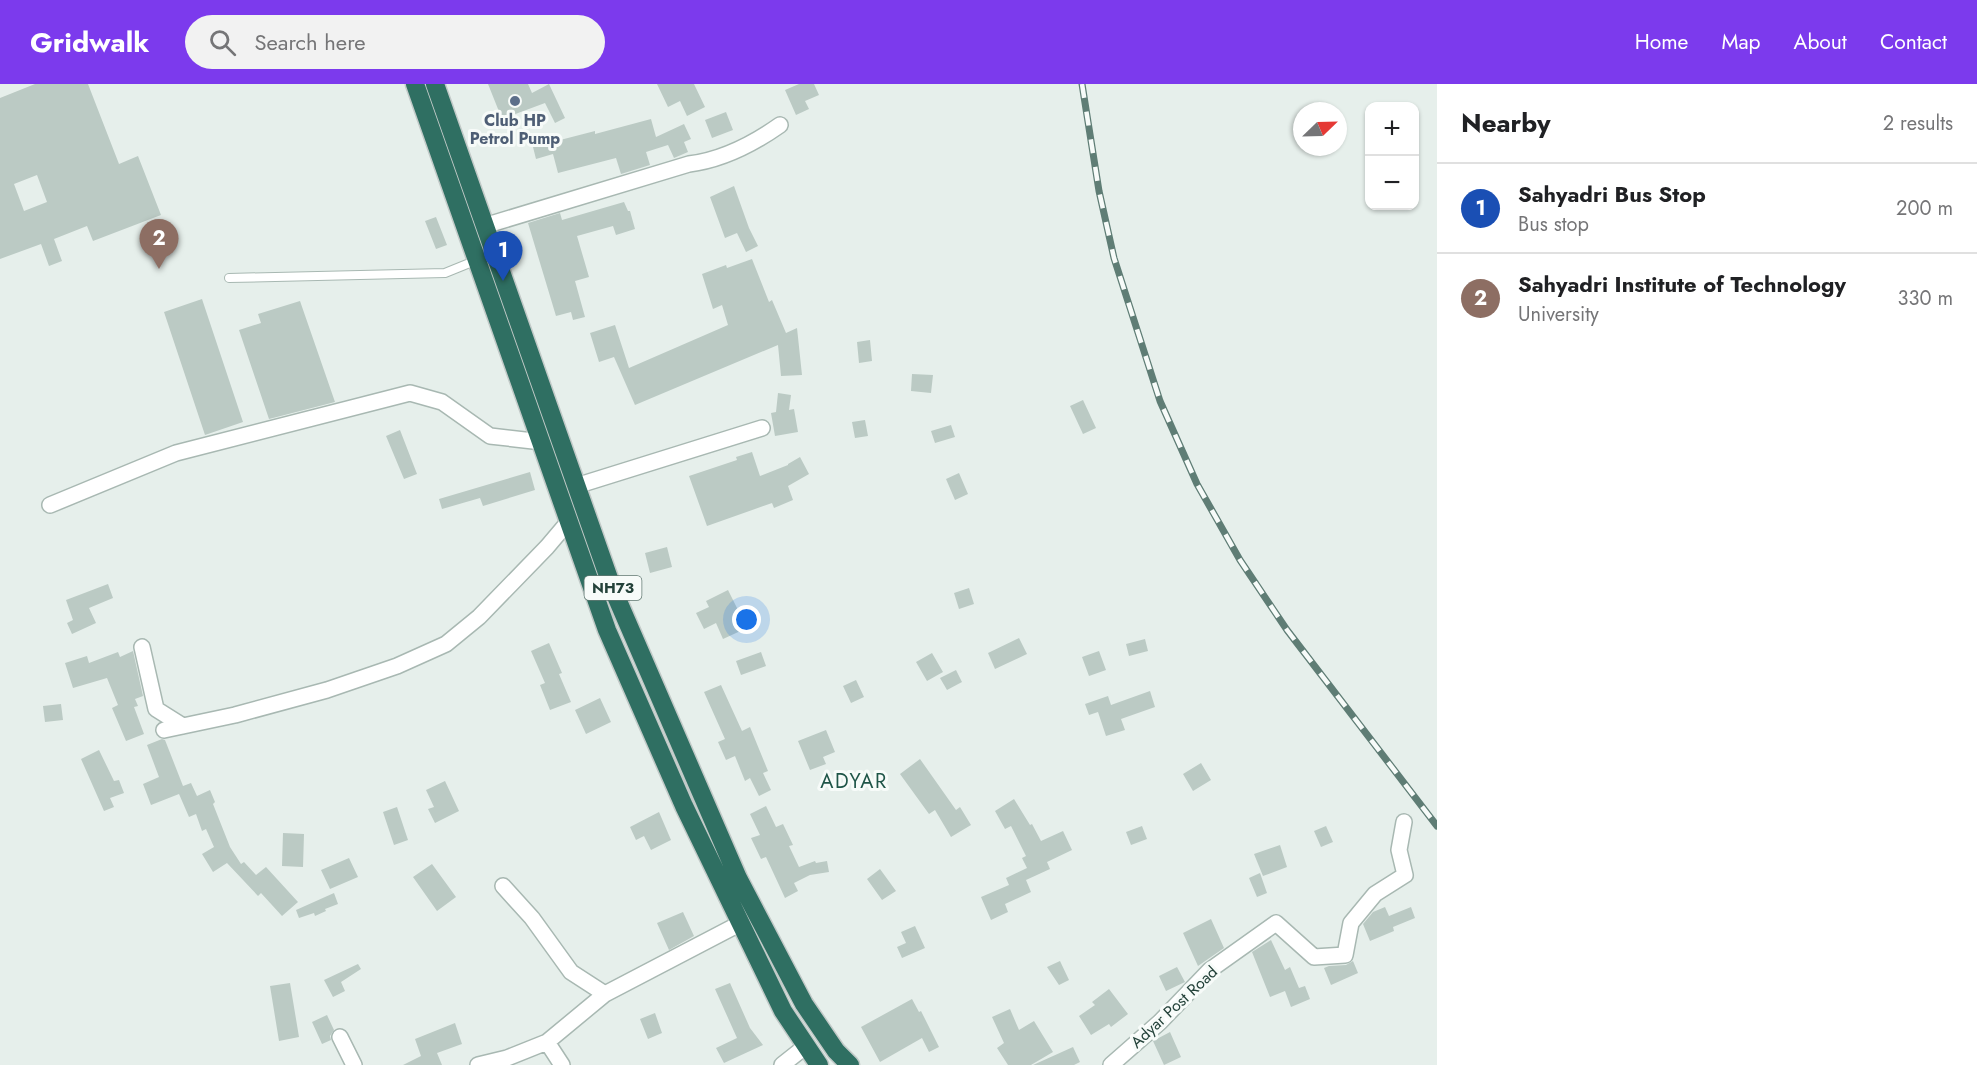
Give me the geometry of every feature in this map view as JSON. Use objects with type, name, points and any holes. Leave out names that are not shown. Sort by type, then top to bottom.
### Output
[{"type":"highway","name":"NH73","points":[[415,84],[486,256],[576,486],[612,587],[738,878],[804,1004],[836,1051],[850,1065]]},
{"type":"highway","name":"NH73","points":[[435,84],[484,226],[486,256],[542,442],[607,630],[684,806],[783,1011],[819,1065]]},
{"type":"street","points":[[484,226],[688,164],[706,162],[756,142],[780,125]]},
{"type":"street","points":[[50,505],[176,453],[411,393],[442,402],[490,436],[542,442]]},
{"type":"street","points":[[576,486],[762,428]]},
{"type":"street","points":[[164,730],[235,715],[327,690],[397,666],[446,644],[479,617],[547,548],[569,521]]},
{"type":"street","points":[[142,647],[156,709],[183,726]]},
{"type":"street","name":"Adyar Post Road","points":[[1112,1065],[1160,1022],[1210,970],[1276,923],[1314,957],[1345,955],[1351,923],[1375,894],[1405,875],[1398,850],[1404,822]]},
{"type":"street","points":[[503,886],[532,918],[571,972],[605,994]]},
{"type":"street","points":[[478,1065],[507,1058],[547,1042],[605,994],[741,923]]},
{"type":"street","points":[[340,1037],[354,1065]]},
{"type":"street","points":[[547,1042],[562,1065]]},
{"type":"street","points":[[782,1065],[806,1046]]},
{"type":"lane","points":[[229,278],[445,273],[486,256]]},
{"type":"building","points":[[35,84],[88,84],[119,164],[138,156],[161,215],[93,241],[87,226],[54,239],[62,261],[49,266],[41,244],[0,259],[0,98]],"holes":[[[37,175],[47,202],[24,211],[14,184]]]},
{"type":"building","points":[[488,84],[528,84],[532,93],[549,84],[565,118],[555,123],[545,103],[502,119]]},
{"type":"building","points":[[657,84],[694,84],[705,107],[687,116],[680,101],[668,107]]},
{"type":"building","points":[[799,84],[814,84],[819,95],[805,101],[809,109],[796,115],[785,90]]},
{"type":"building","points":[[726,112],[733,130],[712,138],[705,120]]},
{"type":"building","points":[[651,119],[656,137],[684,124],[691,139],[684,142],[688,152],[674,158],[668,145],[646,152],[650,165],[621,174],[616,158],[558,173],[553,154],[536,159],[533,147]]},
{"type":"building","points":[[734,186],[758,246],[746,252],[737,233],[725,238],[710,197]]},
{"type":"building","points":[[624,202],[630,211],[635,229],[616,235],[613,226],[577,236],[589,277],[575,281],[585,317],[573,320],[571,312],[556,316],[528,223],[560,213],[562,220]]},
{"type":"building","points":[[436,217],[447,245],[436,249],[425,221]]},
{"type":"building","points":[[752,259],[769,302],[772,300],[786,333],[797,328],[802,375],[781,376],[778,345],[635,405],[614,357],[599,362],[590,333],[615,325],[629,368],[728,325],[722,305],[713,309],[702,274]]},
{"type":"building","points":[[202,299],[243,422],[205,435],[164,312]]},
{"type":"building","points":[[300,301],[335,402],[269,419],[239,330],[261,323],[258,314]]},
{"type":"building","points":[[870,340],[872,361],[859,363],[857,342]]},
{"type":"building","points":[[912,374],[933,375],[931,393],[911,391]]},
{"type":"building","points":[[778,393],[791,395],[789,410],[794,409],[798,432],[775,436],[771,413],[776,412]]},
{"type":"building","points":[[1083,400],[1096,428],[1083,434],[1070,406]]},
{"type":"building","points":[[865,420],[868,436],[855,438],[852,422]]},
{"type":"building","points":[[951,425],[955,437],[935,443],[931,431]]},
{"type":"building","points":[[400,430],[417,474],[404,479],[386,436]]},
{"type":"building","points":[[752,452],[760,476],[788,465],[800,457],[809,474],[788,486],[793,500],[774,508],[772,503],[707,526],[689,476],[737,460],[736,457]]},
{"type":"building","points":[[530,472],[535,490],[483,506],[480,498],[442,509],[439,499]]},
{"type":"building","points":[[959,473],[968,494],[955,500],[946,479]]},
{"type":"building","points":[[667,547],[672,567],[650,573],[645,553]]},
{"type":"building","points":[[108,584],[113,598],[89,608],[96,623],[72,634],[67,623],[73,620],[66,600]]},
{"type":"building","points":[[969,588],[974,604],[959,609],[954,593]]},
{"type":"building","points":[[728,590],[747,628],[723,639],[716,623],[704,629],[696,613],[709,607],[706,601]]},
{"type":"building","points":[[1019,638],[1027,654],[995,669],[988,653]]},
{"type":"building","points":[[1145,639],[1148,651],[1129,656],[1126,644]]},
{"type":"building","points":[[549,643],[571,702],[550,710],[540,685],[545,683],[531,651]]},
{"type":"building","points":[[133,651],[143,696],[135,699],[138,706],[134,707],[144,734],[126,741],[112,708],[118,705],[107,678],[73,688],[65,663],[87,656],[89,663],[118,652],[120,657]]},
{"type":"building","points":[[1099,651],[1106,670],[1089,676],[1082,657]]},
{"type":"building","points":[[761,652],[766,666],[741,675],[736,661]]},
{"type":"building","points":[[932,653],[943,672],[927,681],[916,662]]},
{"type":"building","points":[[956,670],[962,682],[947,690],[940,678]]},
{"type":"building","points":[[856,680],[864,697],[851,703],[843,686]]},
{"type":"building","points":[[721,685],[742,731],[750,727],[768,771],[763,773],[771,790],[759,796],[750,778],[745,781],[735,756],[726,760],[718,742],[725,739],[704,692]]},
{"type":"building","points":[[1150,691],[1155,707],[1121,719],[1125,730],[1106,736],[1098,712],[1089,715],[1085,704],[1108,696],[1111,705]]},
{"type":"building","points":[[600,698],[611,722],[586,734],[575,710]]},
{"type":"building","points":[[61,704],[63,720],[45,722],[43,706]]},
{"type":"building","points":[[826,730],[835,752],[823,757],[826,764],[810,770],[798,741]]},
{"type":"building","points":[[165,740],[183,786],[191,783],[197,796],[210,790],[215,802],[213,804],[230,847],[241,864],[244,862],[256,875],[266,867],[298,902],[282,916],[261,893],[258,896],[227,863],[213,872],[202,854],[214,847],[206,829],[202,831],[196,814],[189,817],[179,794],[151,805],[143,784],[159,777],[147,745]]},
{"type":"building","points":[[99,750],[114,781],[119,780],[124,793],[110,798],[114,807],[104,811],[81,759]]},
{"type":"building","points":[[920,759],[956,810],[960,807],[971,825],[951,837],[935,810],[929,814],[900,774]]},
{"type":"building","points":[[1201,763],[1211,780],[1193,791],[1183,774]]},
{"type":"building","points":[[445,781],[459,811],[435,823],[428,809],[434,807],[426,790]]},
{"type":"building","points":[[1014,799],[1041,841],[1063,831],[1072,850],[1047,862],[1050,869],[1026,880],[1031,892],[1005,904],[1008,912],[991,920],[981,897],[1009,885],[1006,878],[1027,868],[1022,858],[1026,856],[1011,826],[1005,829],[995,811]]},
{"type":"building","points":[[766,806],[776,827],[783,824],[793,845],[789,846],[799,867],[815,861],[816,863],[827,861],[829,872],[810,875],[794,883],[798,891],[785,898],[766,857],[761,859],[751,838],[760,835],[750,814]]},
{"type":"building","points":[[397,807],[408,840],[394,845],[383,812]]},
{"type":"building","points":[[659,812],[671,840],[651,850],[644,836],[636,840],[630,827]]},
{"type":"building","points":[[1142,826],[1147,839],[1131,845],[1126,832]]},
{"type":"building","points":[[1326,826],[1333,842],[1321,847],[1314,831]]},
{"type":"building","points":[[283,833],[304,834],[303,867],[282,866]]},
{"type":"building","points":[[1280,845],[1287,867],[1263,876],[1254,854]]},
{"type":"building","points":[[349,858],[358,877],[330,889],[321,870]]},
{"type":"building","points":[[432,864],[456,897],[437,911],[413,877]]},
{"type":"building","points":[[880,869],[896,891],[882,900],[867,879]]},
{"type":"building","points":[[1260,873],[1267,893],[1257,897],[1249,878]]},
{"type":"building","points":[[334,893],[338,904],[315,916],[314,913],[299,918],[296,910]]},
{"type":"building","points":[[1385,907],[1389,916],[1411,907],[1415,918],[1393,927],[1394,931],[1370,941],[1363,924],[1373,912]]},
{"type":"building","points":[[683,912],[694,936],[669,950],[657,923]]},
{"type":"building","points":[[1211,919],[1224,948],[1198,966],[1183,933]]},
{"type":"building","points":[[915,926],[925,948],[902,958],[897,947],[906,943],[901,932]]},
{"type":"building","points":[[1271,940],[1285,970],[1290,967],[1299,988],[1305,986],[1310,999],[1291,1007],[1285,991],[1270,997],[1252,952]]},
{"type":"building","points":[[1060,961],[1069,980],[1059,985],[1047,967]]},
{"type":"building","points":[[1353,961],[1358,973],[1331,985],[1324,968],[1346,965]]},
{"type":"building","points":[[358,964],[361,969],[341,982],[345,991],[333,997],[324,980]]},
{"type":"building","points":[[1177,967],[1185,982],[1166,991],[1159,976]]},
{"type":"building","points":[[290,983],[299,1037],[279,1041],[270,986]]},
{"type":"building","points":[[730,983],[750,1028],[763,1045],[724,1063],[716,1048],[737,1038],[715,989]]},
{"type":"building","points":[[1109,989],[1128,1014],[1111,1027],[1109,1024],[1091,1035],[1079,1016],[1095,1005],[1092,1002]]},
{"type":"building","points":[[912,999],[919,1012],[921,1011],[939,1047],[929,1052],[922,1038],[880,1062],[861,1027]]},
{"type":"building","points":[[1010,1009],[1019,1030],[1034,1021],[1053,1052],[1031,1065],[1008,1065],[997,1048],[1004,1043],[992,1017]]},
{"type":"building","points":[[655,1013],[662,1033],[648,1039],[640,1019]]},
{"type":"building","points":[[327,1015],[334,1030],[330,1036],[331,1040],[322,1044],[312,1022]]},
{"type":"building","points":[[455,1023],[462,1044],[437,1053],[442,1065],[403,1065],[421,1056],[415,1039]]},
{"type":"building","points":[[1170,1032],[1181,1057],[1164,1065],[1153,1041]]},
{"type":"building","points":[[1073,1047],[1080,1062],[1074,1065],[1033,1065]]},
{"type":"railway","points":[[1082,84],[1099,191],[1114,258],[1160,401],[1197,484],[1240,560],[1287,630],[1437,826]]},
{"type":"place","name":"Club HP Petrol Pump","points":[[515,101]]},
{"type":"place","name":"Sahyadri Institute of Technology","points":[[159,269]]},
{"type":"place","name":"Sahyadri Bus Stop","points":[[503,281]]},
{"type":"district","name":"ADYAR","points":[[854,781]]}]
